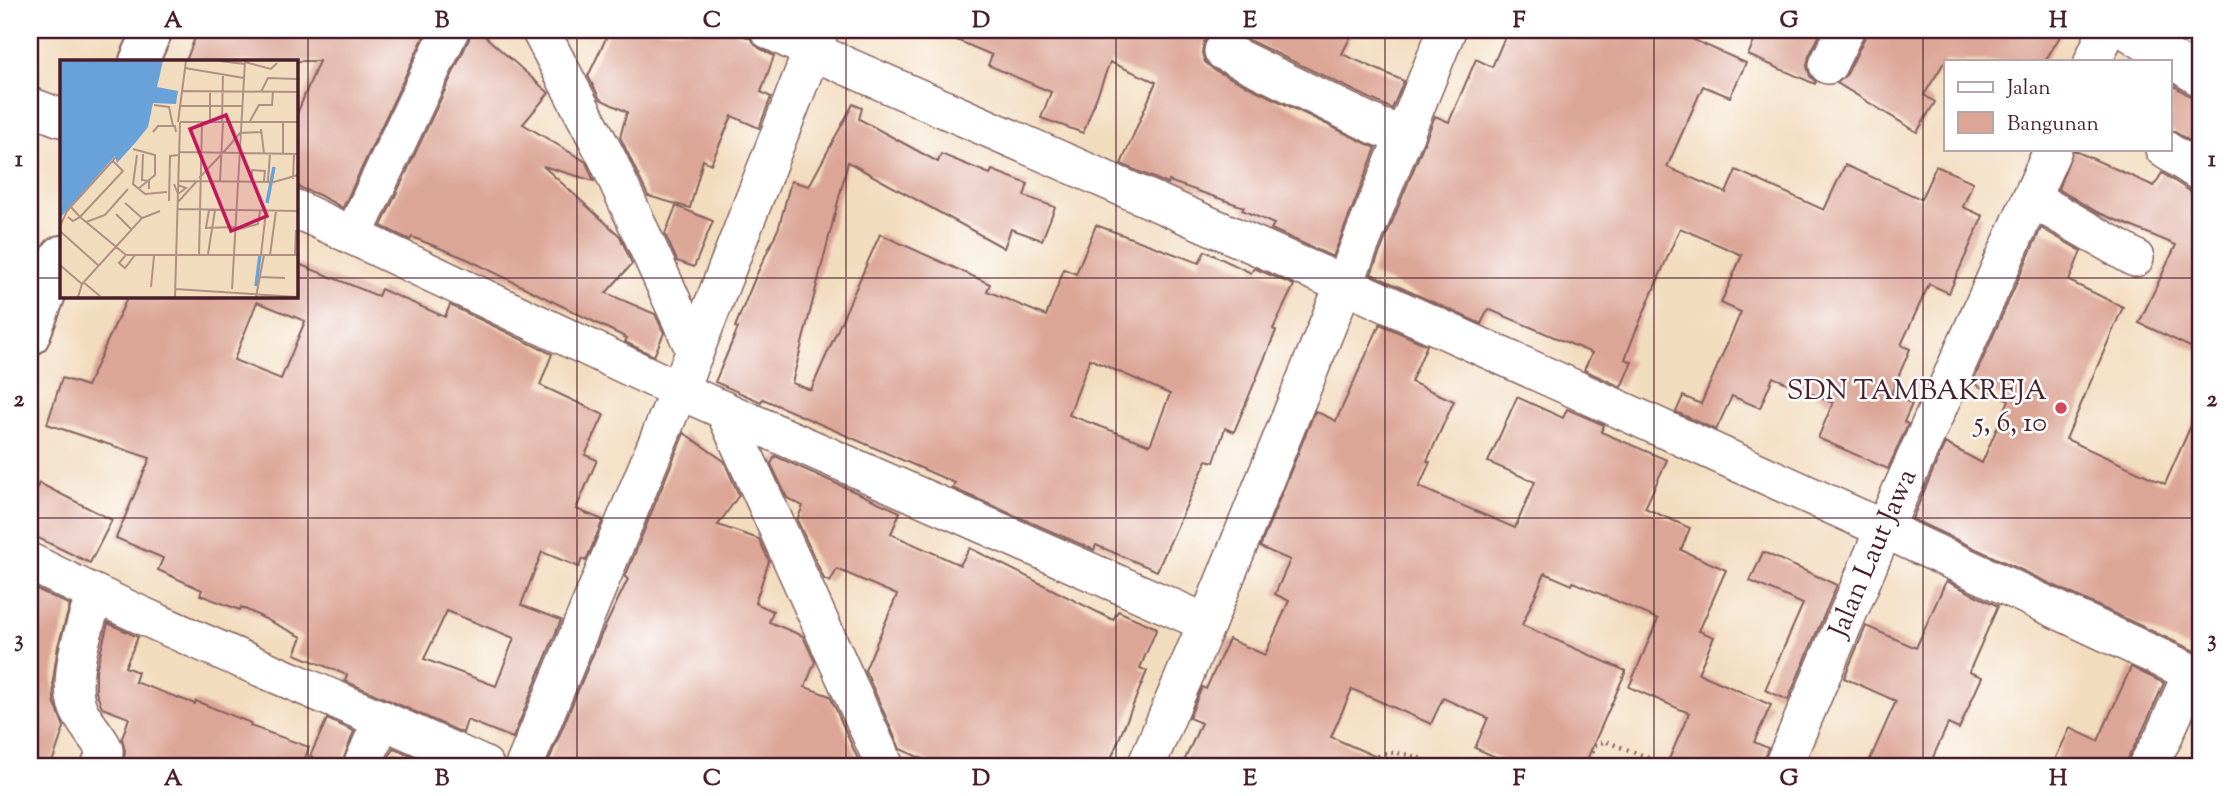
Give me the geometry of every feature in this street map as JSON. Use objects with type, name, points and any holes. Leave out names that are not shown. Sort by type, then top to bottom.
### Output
[{"type":"highway","points":[[139,60],[153,30]]},
{"type":"highway","points":[[30,337],[60,258]]},
{"type":"street","points":[[353,236],[450,30]]},
{"type":"street","points":[[540,30],[608,160],[695,351]]},
{"type":"street","points":[[769,30],[816,41],[1342,284],[1884,529],[2196,675],[2147,766]]},
{"type":"street","points":[[1146,766],[1207,623],[1447,30]]},
{"type":"street","points":[[1828,65],[1845,30]]},
{"type":"street","points":[[2196,30],[2201,33]]},
{"type":"street","points":[[2101,40],[2154,60]]},
{"type":"street","points":[[524,766],[695,351],[816,41]]},
{"type":"street","points":[[1223,51],[1379,127],[1405,135]]},
{"type":"street","points":[[2172,67],[2201,78]]},
{"type":"street","points":[[30,106],[60,118]]},
{"type":"street","name":"Jalan Laut Jawa","points":[[1783,766],[1884,529],[2053,150]]},
{"type":"street","points":[[2166,150],[2201,173]]},
{"type":"street","points":[[2031,198],[2135,258]]},
{"type":"street","points":[[298,210],[678,390],[1207,623]]},
{"type":"street","points":[[724,410],[885,766]]},
{"type":"street","points":[[30,562],[94,594],[485,766]]},
{"type":"street","points":[[94,594],[80,643],[74,691],[78,709],[88,729],[103,746],[100,766]]},
{"type":"street","points":[[362,766],[382,719]]},
{"type":"path","points":[[1587,766],[1595,746],[1605,741],[1670,766]]},
{"type":"path","points":[[1368,766],[1374,757],[1389,752],[1442,766]]},
{"type":"building","points":[[198,30],[427,30],[343,208],[298,187],[298,111],[319,61],[186,60]]},
{"type":"building","points":[[471,30],[478,30],[549,93],[523,124],[586,162],[594,181],[543,166],[620,236],[632,264],[606,293],[655,314],[664,333],[654,356],[625,342],[627,338],[467,259],[412,237],[410,240],[381,226]]},
{"type":"building","points":[[610,30],[729,30],[750,38],[759,48],[774,56],[761,92],[771,97],[759,128],[732,116],[711,164],[703,160],[690,208],[648,196],[620,137],[627,112],[600,99],[588,76]]},
{"type":"building","points":[[933,30],[1222,30],[1212,33],[1204,42],[1202,53],[1205,62],[1214,70],[1376,148],[1333,257],[1271,229],[1274,224],[1242,210],[1244,207],[1169,181],[1168,184],[1121,164],[1156,82],[1110,62],[1083,133],[1041,118],[1051,92],[988,65],[992,55]]},
{"type":"building","points":[[1222,30],[1354,30],[1342,54],[1404,81],[1392,109],[1232,32]]},
{"type":"building","points":[[1508,30],[1687,30],[1685,36],[1746,63],[1730,97],[1703,86],[1667,167],[1726,193],[1736,170],[1824,210],[1845,165],[1921,199],[1936,166],[1973,182],[1963,207],[1983,216],[1949,293],[1929,284],[1901,345],[1910,349],[1891,394],[1912,404],[1904,422],[1908,424],[1888,469],[1818,438],[1833,403],[1773,377],[1760,408],[1732,396],[1716,430],[1676,412],[1683,396],[1701,404],[1741,312],[1721,303],[1742,255],[1680,228],[1625,359],[1632,362],[1621,387],[1584,370],[1592,353],[1488,309],[1481,324],[1371,274],[1435,116],[1449,122],[1476,59],[1492,67]]},
{"type":"building","points":[[1759,30],[1822,30],[1807,66],[1815,84],[1748,55]]},
{"type":"building","points":[[1866,30],[2064,30],[2046,60],[1944,60],[1924,95],[1935,102],[1917,132],[1837,83],[1847,74]]},
{"type":"building","points":[[2174,86],[2201,99],[2201,148],[2172,130]]},
{"type":"building","points":[[853,104],[862,108],[859,119],[938,162],[941,154],[990,174],[992,170],[1028,184],[1024,196],[1055,207],[1042,240],[1011,229],[1004,248],[848,162],[792,383],[811,390],[880,234],[990,284],[987,291],[1046,316],[1064,269],[1076,274],[1096,225],[1199,263],[1205,251],[1251,273],[1254,268],[1294,285],[1273,329],[1276,331],[1234,432],[1225,428],[1214,462],[1207,460],[1157,571],[1096,545],[1094,550],[952,488],[955,483],[763,399],[761,402],[715,382],[755,278],[779,227],[791,181],[809,186]],"holes":[[[1090,359],[1170,394],[1150,445],[1069,415]]]},
{"type":"building","points":[[2073,150],[2154,186],[2162,173],[2190,191],[2201,194],[2201,352],[2139,323],[2176,245],[2097,212],[2058,189]]},
{"type":"building","points":[[676,206],[713,221],[694,267],[677,261],[665,234]]},
{"type":"building","points":[[2041,228],[2081,251],[2069,281],[2123,307],[2066,439],[2165,484],[2201,403],[2201,654],[1912,519],[1945,443],[1982,463],[2009,400],[1972,383]]},
{"type":"building","points":[[298,264],[378,296],[381,289],[445,317],[450,305],[552,354],[540,385],[604,415],[585,455],[597,460],[576,509],[603,520],[586,561],[582,559],[579,567],[542,552],[521,605],[561,620],[513,738],[467,720],[463,733],[345,681],[347,675],[295,654],[302,637],[241,607],[240,610],[200,595],[202,590],[158,570],[163,558],[116,538],[150,458],[47,424],[62,378],[87,386],[127,298],[298,298]],"holes":[[[257,302],[305,321],[281,379],[234,360]],[[447,611],[514,638],[496,686],[424,659]]]},
{"type":"building","points":[[1380,324],[1427,345],[1411,382],[1454,401],[1427,461],[1430,462],[1419,487],[1515,528],[1535,482],[1488,462],[1517,397],[1563,418],[1567,409],[1604,425],[1601,432],[1667,460],[1645,508],[1690,528],[1681,550],[1726,570],[1699,631],[1714,637],[1698,673],[1771,705],[1754,742],[1768,748],[1762,766],[1666,766],[1689,713],[1629,687],[1658,619],[1573,582],[1572,585],[1545,573],[1522,625],[1626,671],[1584,766],[1516,766],[1475,748],[1488,718],[1443,698],[1431,724],[1352,689],[1331,737],[1397,766],[1182,766],[1201,723],[1189,718],[1202,687],[1206,689],[1229,639],[1265,655],[1289,601],[1275,594],[1290,560],[1260,547],[1315,411],[1336,421]]},
{"type":"building","points":[[684,433],[724,461],[739,495],[718,525],[759,539],[769,561],[755,603],[773,611],[769,622],[803,636],[815,662],[805,687],[830,696],[861,766],[562,766],[549,760],[601,635],[628,579],[625,577]]},
{"type":"building","points":[[775,456],[900,512],[891,534],[960,565],[970,548],[1113,620],[1118,611],[1157,628],[1140,668],[1147,671],[1108,766],[939,766],[900,749],[865,670],[897,595],[837,569],[830,582],[824,579],[797,520],[803,506],[787,498],[771,464]]},
{"type":"building","points":[[39,483],[112,520],[90,563],[30,534],[30,503]]},
{"type":"building","points":[[1763,552],[1837,585],[1788,700],[1765,690],[1803,604],[1750,581]]},
{"type":"building","points":[[1946,581],[1998,606],[1969,672],[1982,677],[1959,729],[1948,724],[1929,766],[1867,766],[1896,701],[1844,678],[1866,626],[1916,648]]},
{"type":"building","points":[[30,586],[70,605],[58,646],[53,680],[54,701],[64,727],[51,766],[30,766]]},
{"type":"building","points":[[108,623],[138,637],[125,667],[138,672],[135,682],[195,704],[196,701],[251,723],[250,726],[309,747],[302,766],[123,766],[125,751],[122,738],[129,718],[102,708],[96,692],[96,670]]},
{"type":"building","points":[[2131,667],[2164,683],[2126,766],[2052,766],[2070,728],[2098,741]]},
{"type":"building","points":[[327,719],[354,731],[341,766],[332,766],[310,756]]},
{"type":"building","points":[[393,748],[420,759],[435,766],[385,766]]},
{"type":"waterway","points":[[2163,30],[2201,56]]},
{"type":"place","name":"SDN TAMBAKREJA 5, 6, 10","points":[[2061,408]]}]
